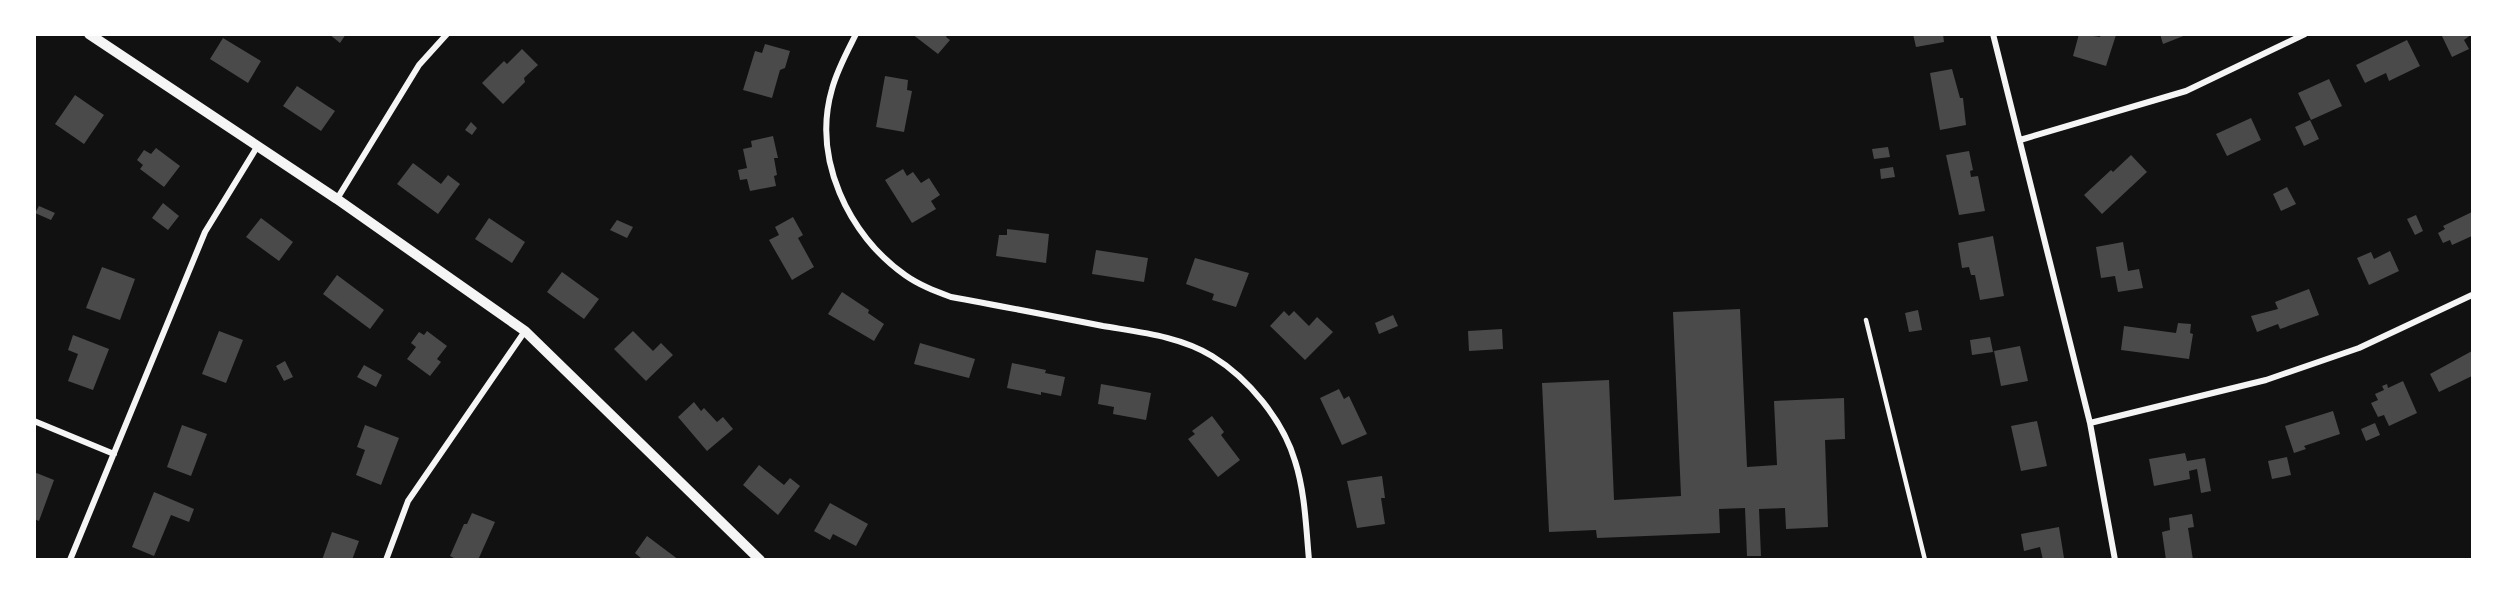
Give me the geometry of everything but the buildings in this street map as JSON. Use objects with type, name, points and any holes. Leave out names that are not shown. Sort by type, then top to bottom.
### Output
[{"type":"street","points":[[89,34],[337,199],[525,331],[759,559]]},
{"type":"street","points":[[337,199],[419,65],[447,34]]},
{"type":"street","points":[[856,34],[832,90],[828,111],[829,151],[832,171],[847,209],[855,225],[881,256],[926,288],[951,297],[1165,338],[1210,355],[1247,387],[1269,410],[1283,432],[1298,470],[1309,560]]},
{"type":"street","points":[[1993,34],[2090,423],[2115,560]]},
{"type":"street","points":[[2020,140],[2186,91],[2305,34]]},
{"type":"street","points":[[70,560],[204,232],[257,147]]},
{"type":"street","points":[[2090,423],[2276,377],[2359,348],[2472,295]]},
{"type":"street","points":[[386,560],[408,501],[525,331]]},
{"type":"street","points":[[34,421],[114,454]]},
{"type":"lane","points":[[1866,320],[1925,560]]}]
